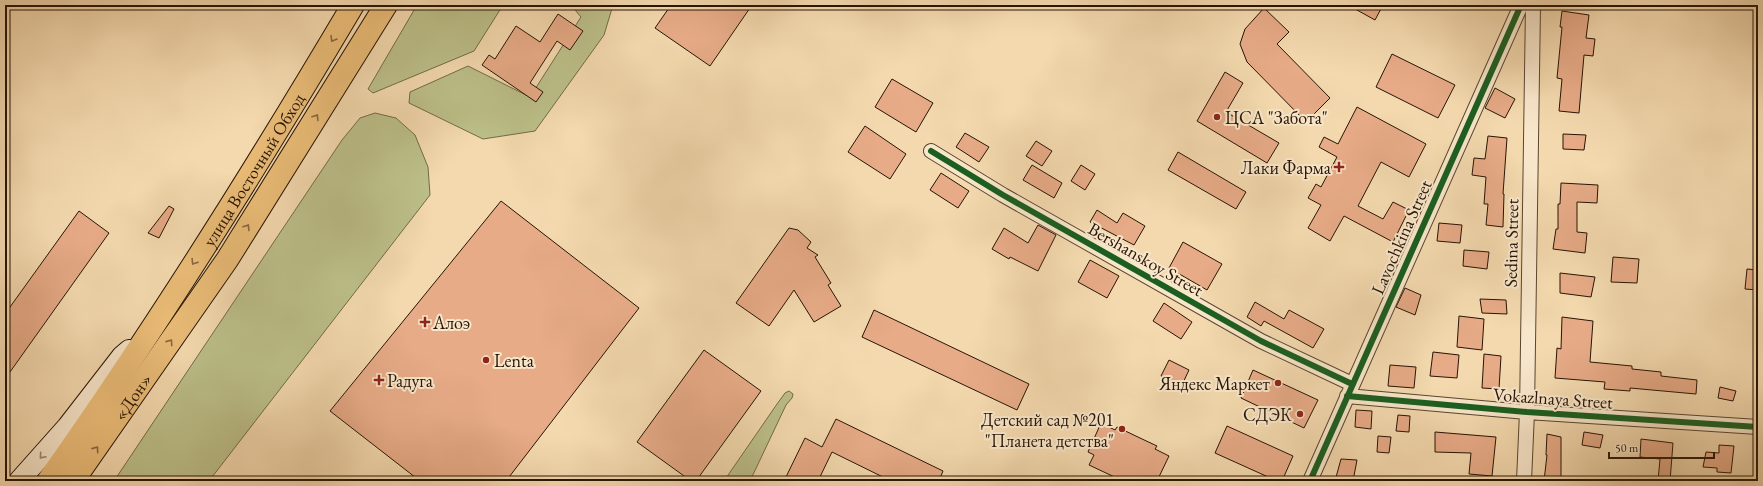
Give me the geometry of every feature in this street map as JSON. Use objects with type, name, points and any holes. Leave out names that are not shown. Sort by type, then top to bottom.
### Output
[{"type":"highway","name":"улица Восточный Обход","points":[[150,332],[353,5]]},
{"type":"highway","name":"улица Восточный Обход","points":[[190,312],[227,260],[386,5]]},
{"type":"highway","name":"«Дон»","points":[[74,481],[190,312]]},
{"type":"highway","name":"«Дон»","points":[[48,481],[150,332]]},
{"type":"main road","points":[[19,481],[67,427],[122,356],[150,332]]},
{"type":"street","name":"Lavochkina Street","points":[[1310,481],[1521,5]]},
{"type":"street","name":"Sedina Street","points":[[1524,481],[1527,412],[1533,5]]},
{"type":"street","name":"Bershanskoy Street","points":[[930,151],[1003,195],[1350,390]]},
{"type":"street","name":"Vokazlnaya Street","points":[[1350,390],[1527,412],[1758,427]]},
{"type":"green space","points":[[417,5],[503,5],[474,51],[373,93],[368,89]]},
{"type":"green space","points":[[571,5],[613,5],[604,35],[535,131],[483,139],[409,103],[410,92],[468,66],[530,97],[581,17]]},
{"type":"green space","points":[[375,113],[396,118],[415,135],[428,167],[430,195],[209,481],[114,481],[342,140],[360,118]]},
{"type":"green space","points":[[789,391],[793,394],[792,398],[786,405],[750,481],[724,481],[777,404],[785,393]]},
{"type":"building","points":[[671,5],[752,5],[710,66],[655,28]]},
{"type":"building","points":[[1348,5],[1383,5],[1375,20]]},
{"type":"building","points":[[1264,8],[1289,32],[1277,44],[1330,98],[1306,122],[1247,62],[1240,44],[1245,29]]},
{"type":"building","points":[[1562,11],[1589,15],[1586,38],[1595,39],[1593,56],[1584,55],[1579,113],[1559,111],[1562,79],[1557,78]]},
{"type":"building","points":[[558,14],[583,31],[570,50],[557,41],[530,83],[543,92],[536,102],[482,65],[489,55],[495,59],[516,26],[540,42]]},
{"type":"building","points":[[1392,54],[1455,85],[1438,118],[1376,87]]},
{"type":"building","name":"ЦСА \"Забота\"","points":[[1225,72],[1243,83],[1226,112],[1279,143],[1267,163],[1197,121]]},
{"type":"building","points":[[892,79],[933,103],[916,132],[875,107]]},
{"type":"building","points":[[1495,88],[1515,99],[1505,118],[1485,108]]},
{"type":"building","points":[[1357,107],[1426,144],[1409,177],[1381,162],[1358,206],[1383,219],[1393,202],[1409,210],[1393,242],[1344,216],[1330,241],[1308,228],[1321,205],[1308,198],[1316,184],[1321,187],[1337,157],[1319,147],[1324,137],[1338,144]]},
{"type":"building","points":[[865,126],[906,154],[890,179],[848,152]]},
{"type":"building","points":[[965,133],[989,147],[979,162],[956,147]]},
{"type":"building","points":[[1563,134],[1586,135],[1584,150],[1563,149]]},
{"type":"building","points":[[1488,136],[1507,138],[1503,194],[1503,227],[1486,225],[1488,204],[1484,204],[1486,177],[1472,175],[1474,158],[1485,159]]},
{"type":"building","points":[[1036,141],[1052,151],[1042,166],[1026,156]]},
{"type":"building","points":[[1178,152],[1246,192],[1236,209],[1168,170]]},
{"type":"building","points":[[1032,165],[1062,183],[1054,198],[1023,180]]},
{"type":"building","points":[[1081,165],[1095,174],[1085,190],[1071,181]]},
{"type":"building","points":[[941,173],[969,191],[958,208],[930,190]]},
{"type":"building","points":[[1561,183],[1598,185],[1597,203],[1577,202],[1577,232],[1587,233],[1585,253],[1553,249],[1556,229],[1558,229],[1558,204],[1560,204]]},
{"type":"building","name":"Lenta","points":[[501,201],[639,308],[506,481],[420,481],[330,411]]},
{"type":"building","points":[[169,206],[174,209],[159,238],[148,233]]},
{"type":"building","points":[[1097,210],[1117,223],[1123,213],[1145,226],[1134,245],[1090,222]]},
{"type":"building","points":[[79,211],[109,233],[5,379],[5,314]]},
{"type":"building","points":[[1439,223],[1462,225],[1460,243],[1437,241]]},
{"type":"building","points":[[1038,225],[1056,235],[1038,271],[1010,257],[1009,259],[992,249],[1004,228],[1028,243]]},
{"type":"building","points":[[789,228],[798,230],[811,242],[807,248],[818,255],[815,257],[831,283],[828,285],[841,306],[814,322],[794,290],[769,326],[736,303]]},
{"type":"building","points":[[1183,242],[1222,264],[1207,290],[1169,268]]},
{"type":"building","points":[[1464,250],[1489,252],[1487,269],[1463,266]]},
{"type":"building","points":[[1613,257],[1639,259],[1637,283],[1611,282]]},
{"type":"building","points":[[1090,260],[1119,276],[1107,298],[1078,282]]},
{"type":"building","points":[[1747,269],[1758,270],[1758,290],[1745,289]]},
{"type":"building","points":[[1560,273],[1595,277],[1591,297],[1560,293]]},
{"type":"building","points":[[1405,288],[1421,295],[1415,315],[1396,307]]},
{"type":"building","points":[[1480,299],[1506,300],[1507,314],[1482,313]]},
{"type":"building","points":[[1255,302],[1284,319],[1289,310],[1324,329],[1313,348],[1264,321],[1261,326],[1247,317]]},
{"type":"building","points":[[1164,303],[1192,322],[1181,339],[1153,321]]},
{"type":"building","points":[[874,310],[1029,384],[1017,410],[862,337]]},
{"type":"building","points":[[1459,316],[1484,319],[1482,350],[1457,347]]},
{"type":"building","points":[[1562,317],[1593,321],[1590,362],[1632,366],[1632,369],[1661,372],[1661,376],[1697,380],[1696,394],[1630,388],[1630,391],[1604,389],[1605,382],[1555,378],[1557,348],[1561,349]]},
{"type":"building","points":[[704,350],[761,391],[696,481],[691,481],[637,442]]},
{"type":"building","points":[[1433,352],[1459,355],[1457,378],[1430,376]]},
{"type":"building","points":[[1484,354],[1501,356],[1499,389],[1482,388]]},
{"type":"building","points":[[1169,360],[1189,370],[1181,387],[1161,376]]},
{"type":"building","points":[[1390,365],[1416,367],[1414,388],[1388,386]]},
{"type":"building","points":[[1253,370],[1318,400],[1304,428],[1241,398]]},
{"type":"building","points":[[1720,387],[1736,391],[1733,401],[1718,398]]},
{"type":"building","points":[[1356,410],[1372,411],[1371,429],[1355,427]]},
{"type":"building","points":[[1398,415],[1410,416],[1409,432],[1396,431]]},
{"type":"building","points":[[836,419],[943,471],[939,481],[891,481],[832,452],[818,481],[784,481],[805,438],[822,447]]},
{"type":"building","points":[[1101,423],[1115,430],[1117,427],[1157,446],[1155,449],[1169,456],[1157,481],[1123,481],[1089,465],[1094,455],[1088,452]]},
{"type":"building","points":[[1227,426],[1293,456],[1282,481],[1277,481],[1215,453]]},
{"type":"building","points":[[1435,432],[1496,437],[1492,476],[1469,474],[1471,453],[1435,452]]},
{"type":"building","points":[[1584,432],[1603,435],[1600,448],[1582,445]]},
{"type":"building","points":[[1547,434],[1561,437],[1561,481],[1544,481],[1547,455]]},
{"type":"building","points":[[1378,436],[1391,437],[1389,453],[1377,452]]},
{"type":"building","points":[[1641,439],[1673,443],[1670,481],[1658,481],[1660,459],[1640,457]]},
{"type":"building","points":[[1719,445],[1734,446],[1731,473],[1717,472],[1717,468],[1703,467],[1706,452],[1719,453]]},
{"type":"building","points":[[1341,459],[1357,460],[1353,481],[1335,481]]},
{"type":"cycle path","points":[[1310,481],[1521,5]]},
{"type":"cycle path","points":[[931,151],[1003,195],[1261,341],[1352,384]]},
{"type":"cycle path","points":[[1347,396],[1527,412],[1758,427]]},
{"type":"place","name":"ЦСА \"Забота\"","points":[[1217,117]]},
{"type":"place","name":"Лаки Фарма","points":[[1339,167]]},
{"type":"place","name":"Алоэ","points":[[425,322]]},
{"type":"place","name":"Lenta","points":[[486,360]]},
{"type":"place","name":"Радуга","points":[[379,380]]},
{"type":"place","name":"Яндекс Маркет","points":[[1278,383]]},
{"type":"place","name":"СДЭК","points":[[1300,414]]},
{"type":"place","name":"Детский сад №201 \"Планета детства\"","points":[[1122,429]]}]
